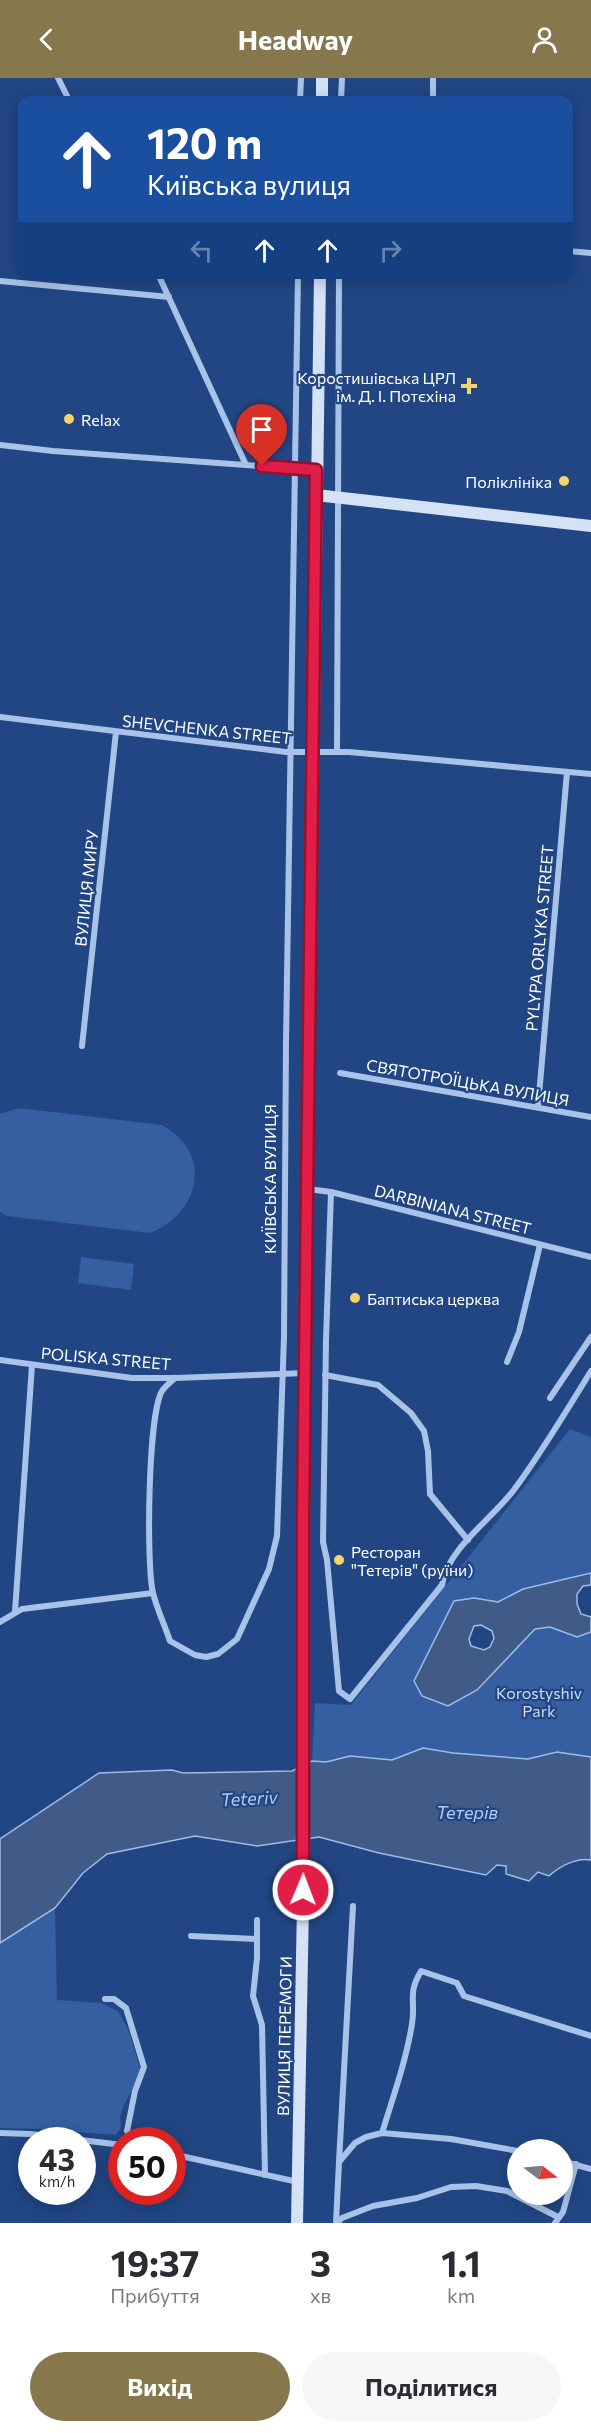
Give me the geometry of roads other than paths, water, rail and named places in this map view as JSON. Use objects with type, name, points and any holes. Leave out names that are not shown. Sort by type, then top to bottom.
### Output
[{"type":"main road","points":[[322,78],[322,96]]},
{"type":"main road","points":[[306,1373],[320,279]]},
{"type":"main road","points":[[316,495],[591,526]]},
{"type":"main road","name":"ВУЛИЦЯ ПЕРЕМОГИ","points":[[297,2223],[303,1890],[303,1517],[306,1373]]},
{"type":"street","points":[[58,78],[67,96]]},
{"type":"street","points":[[300,96],[301,78]]},
{"type":"street","points":[[341,96],[342,78]]},
{"type":"street","points":[[433,78],[433,96]]},
{"type":"street","points":[[573,251],[591,253]]},
{"type":"street","points":[[160,279],[246,465]]},
{"type":"street","name":"КИЇВСЬКА ВУЛИЦЯ","points":[[153,1593],[171,1641],[195,1655],[206,1657],[218,1654],[237,1639],[269,1569],[278,1536],[284,1337],[298,279]]},
{"type":"street","points":[[337,752],[339,279]]},
{"type":"street","points":[[0,281],[169,297]]},
{"type":"street","points":[[0,445],[53,451],[316,470]]},
{"type":"street","name":"SHEVCHENKA STREET","points":[[0,717],[290,752],[337,752],[591,774]]},
{"type":"street","name":"ВУЛИЦЯ МИРУ","points":[[82,1046],[116,732]]},
{"type":"street","name":"PYLYPA ORLYKA STREET","points":[[538,1107],[567,772]]},
{"type":"street","name":"СВЯТОТРОЇЦЬКА ВУЛИЦЯ","points":[[340,1073],[591,1117]]},
{"type":"street","name":"DARBINIANA STREET","points":[[308,1189],[331,1192],[591,1257]]},
{"type":"street","points":[[331,1192],[325,1375],[323,1542],[327,1560],[339,1691],[350,1699],[442,1585],[444,1572],[468,1540],[514,1490],[591,1371]]},
{"type":"street","points":[[507,1362],[519,1332],[540,1245]]},
{"type":"street","points":[[550,1398],[591,1337]]},
{"type":"street","name":"POLISKA STREET","points":[[0,1360],[132,1378],[306,1373]]},
{"type":"street","points":[[15,1612],[32,1365]]},
{"type":"street","points":[[325,1375],[378,1385],[411,1413],[424,1431],[428,1451],[430,1494],[468,1540]]},
{"type":"street","points":[[0,1622],[22,1609],[153,1593],[150,1554],[150,1486],[154,1417],[162,1391],[176,1378]]},
{"type":"street","points":[[337,2223],[353,1906]]},
{"type":"street","name":"ВУЛИЦЯ ПЕРЕМОГИ","points":[[257,1920],[253,1996],[262,2025],[265,2175]]},
{"type":"street","points":[[191,1936],[257,1939]]},
{"type":"street","points":[[382,2133],[400,2076],[412,2023],[412,1985],[422,1971],[456,1983],[464,1996],[591,2036]]},
{"type":"street","points":[[105,1999],[114,2000],[126,2008],[144,2067],[135,2091],[128,2127]]},
{"type":"street","points":[[0,2133],[31,2134],[108,2143]]},
{"type":"street","points":[[339,2162],[355,2143],[366,2137],[382,2133],[451,2139],[507,2149]]},
{"type":"street","points":[[186,2157],[298,2182]]},
{"type":"street","points":[[573,2163],[591,2169]]},
{"type":"street","points":[[337,2223],[342,2218],[373,2206],[417,2198],[451,2187],[476,2186],[507,2191],[556,2220],[563,2212],[576,2164]]},
{"type":"water","points":[[591,1573],[591,1585],[583,1586],[577,1594],[577,1604],[581,1614],[591,1617],[591,1632],[577,1637],[550,1627],[535,1629],[477,1690],[448,1706],[422,1696],[414,1681],[454,1601],[474,1598],[498,1602],[523,1589]],"holes":[[[481,1625],[492,1631],[494,1638],[490,1647],[484,1650],[471,1646],[469,1639],[474,1626]]]},
{"type":"water","name":"Тетерів","points":[[423,1748],[453,1753],[528,1759],[557,1752],[591,1757],[591,1860],[569,1863],[549,1876],[538,1872],[529,1881],[506,1874],[506,1866],[497,1865],[486,1875],[379,1853],[319,1837],[257,1846],[195,1836],[107,1854],[83,1873],[55,1908],[0,1943],[0,1839],[99,1773],[172,1770],[183,1773],[292,1771],[312,1761],[326,1762],[350,1756],[392,1760]]},
{"type":"place","name":"Коростишівська ЦРЛ ім. Д. І. Потєхіна","points":[[469,386]]},
{"type":"place","name":"Relax","points":[[69,419]]},
{"type":"place","name":"Поліклініка","points":[[564,481]]},
{"type":"place","name":"Баптиська церква","points":[[355,1298]]},
{"type":"place","name":"Ресторан \"Тетерів\" (руїни)","points":[[339,1560]]},
{"type":"park label","name":"Korostyshiv Park","points":[[539,1701]]},
{"type":"water label","name":"Teteriv","points":[[249,1798]]}]
